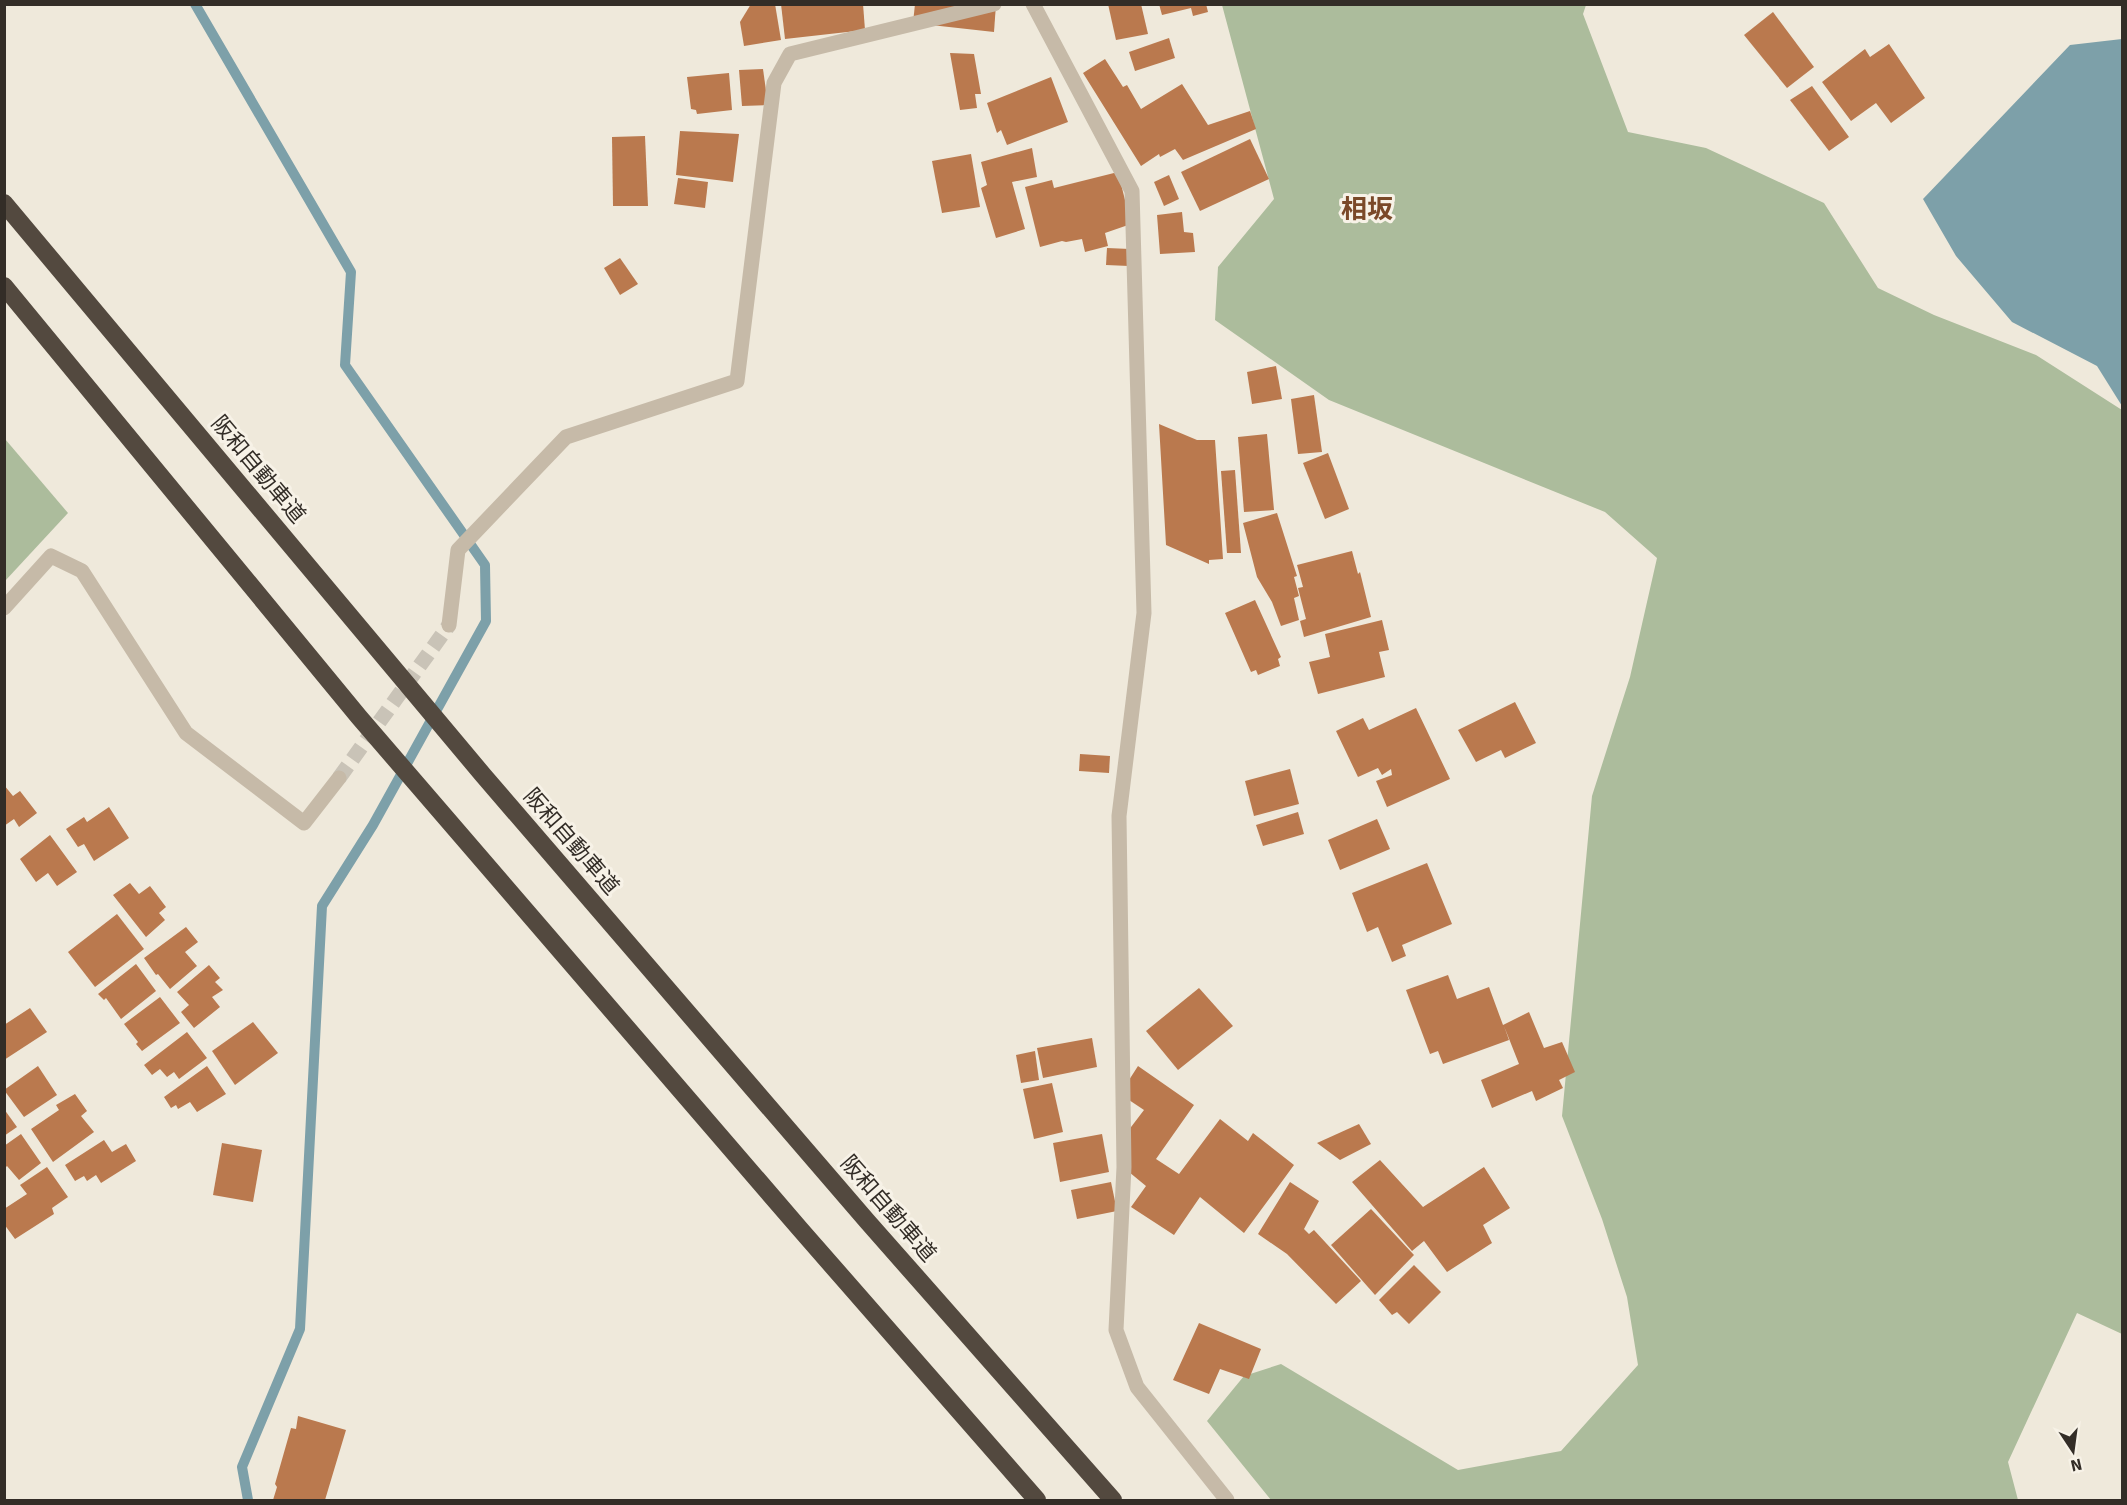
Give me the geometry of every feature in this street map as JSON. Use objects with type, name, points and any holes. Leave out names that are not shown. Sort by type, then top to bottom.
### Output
[{"type":"highway","name":"阪和自動車道","points":[[4,203],[483,775],[875,1229],[1113,1500]]},
{"type":"highway","points":[[4,286],[367,726],[807,1238],[1037,1500]]},
{"type":"street","points":[[449,626],[458,550],[566,437],[737,381],[774,83],[790,54],[994,4]]},
{"type":"street","points":[[1033,4],[1132,191],[1144,613],[1119,816],[1125,1167],[1116,1330],[1137,1387],[1227,1500]]},
{"type":"street","points":[[4,608],[51,556],[82,571],[186,733],[304,824],[339,778]]},
{"type":"green space","points":[[1222,5],[1586,5],[1583,14],[1628,132],[1706,148],[1824,203],[1878,288],[1934,315],[2036,355],[2122,410],[2122,1334],[2077,1313],[2008,1462],[2018,1500],[1271,1500],[1207,1421],[1244,1376],[1281,1364],[1458,1470],[1561,1451],[1638,1365],[1627,1297],[1602,1219],[1562,1116],[1592,796],[1630,677],[1657,558],[1605,512],[1329,400],[1215,320],[1218,267],[1274,199]]},
{"type":"green space","points":[[5,439],[68,513],[4,581]]},
{"type":"water","points":[[2122,39],[2122,406],[2097,366],[2012,322],[1956,256],[1923,199],[2070,45]]},
{"type":"building","points":[[751,4],[775,4],[781,40],[744,46],[740,22]]},
{"type":"building","points":[[781,4],[863,4],[865,30],[785,39]]},
{"type":"building","points":[[915,4],[996,4],[994,32],[913,23]]},
{"type":"building","points":[[1108,4],[1141,4],[1148,34],[1116,40]]},
{"type":"building","points":[[1159,4],[1206,4],[1208,12],[1193,16],[1191,8],[1162,15]]},
{"type":"building","points":[[1773,12],[1814,67],[1787,88],[1744,35]]},
{"type":"building","points":[[1169,38],[1175,58],[1135,71],[1129,52]]},
{"type":"building","points":[[1889,44],[1925,98],[1891,123],[1876,103],[1851,121],[1822,82],[1865,49],[1870,57]]},
{"type":"building","points":[[950,53],[974,54],[981,94],[975,94],[977,108],[960,110]]},
{"type":"building","points":[[1105,59],[1123,87],[1127,85],[1141,109],[1182,84],[1208,125],[1250,111],[1256,129],[1183,160],[1175,149],[1160,157],[1159,154],[1141,166],[1083,73]]},
{"type":"building","points":[[763,69],[768,105],[742,106],[739,70]]},
{"type":"building","points":[[729,73],[732,110],[697,114],[696,110],[691,109],[687,77]]},
{"type":"building","points":[[1051,77],[1068,122],[1007,145],[1001,130],[997,133],[987,103]]},
{"type":"building","points":[[1812,86],[1849,137],[1829,151],[1790,100]]},
{"type":"building","points":[[680,131],[739,134],[733,182],[676,175]]},
{"type":"building","points":[[645,136],[648,206],[613,206],[612,137]]},
{"type":"building","points":[[1250,139],[1269,179],[1200,211],[1181,172]]},
{"type":"building","points":[[1032,148],[1037,177],[1012,182],[1025,229],[996,238],[981,188],[987,185],[981,162]]},
{"type":"building","points":[[971,154],[980,207],[942,213],[932,161]]},
{"type":"building","points":[[1118,172],[1131,224],[1105,233],[1108,246],[1085,252],[1082,239],[1040,247],[1025,187],[1052,180],[1054,188]]},
{"type":"building","points":[[1169,175],[1179,199],[1164,206],[1154,182]]},
{"type":"building","points":[[678,178],[708,182],[705,208],[674,204]]},
{"type":"building","points":[[1182,212],[1184,232],[1193,233],[1195,252],[1160,254],[1157,215]]},
{"type":"building","points":[[1107,248],[1130,249],[1129,266],[1106,265]]},
{"type":"building","points":[[620,258],[638,284],[620,295],[604,268]]},
{"type":"building","points":[[1276,366],[1282,399],[1252,404],[1247,372]]},
{"type":"building","points":[[1314,395],[1322,452],[1298,454],[1291,399]]},
{"type":"building","points":[[1159,424],[1197,440],[1215,440],[1223,559],[1209,560],[1209,564],[1166,545]]},
{"type":"building","points":[[1267,434],[1274,510],[1244,512],[1238,437]]},
{"type":"building","points":[[1328,453],[1349,509],[1325,519],[1303,463]]},
{"type":"building","points":[[1235,470],[1241,553],[1227,553],[1221,471]]},
{"type":"building","points":[[1277,513],[1297,576],[1294,577],[1299,596],[1294,598],[1299,620],[1281,626],[1272,602],[1257,577],[1243,523]]},
{"type":"building","points":[[1352,551],[1358,574],[1360,572],[1371,617],[1304,637],[1300,621],[1306,619],[1298,588],[1303,587],[1297,565]]},
{"type":"building","points":[[1255,600],[1281,657],[1278,659],[1280,666],[1258,675],[1256,670],[1251,672],[1225,613]]},
{"type":"building","points":[[1382,620],[1389,650],[1379,652],[1385,677],[1318,694],[1309,662],[1330,657],[1325,634]]},
{"type":"building","points":[[1515,702],[1536,743],[1505,758],[1501,750],[1476,762],[1458,730]]},
{"type":"building","points":[[1416,708],[1450,779],[1387,807],[1376,781],[1392,775],[1391,769],[1382,775],[1378,768],[1358,777],[1336,731],[1363,718],[1369,730]]},
{"type":"building","points":[[1080,754],[1110,756],[1109,773],[1079,771]]},
{"type":"building","points":[[1290,769],[1299,804],[1254,816],[1245,781]]},
{"type":"building","points":[[4,785],[13,796],[20,791],[37,813],[19,827],[14,819],[4,826]]},
{"type":"building","points":[[109,807],[129,838],[94,861],[84,844],[78,847],[66,829],[84,817],[87,822]]},
{"type":"building","points":[[1298,812],[1304,834],[1263,846],[1256,825]]},
{"type":"building","points":[[1377,819],[1390,849],[1340,870],[1328,840]]},
{"type":"building","points":[[50,835],[77,872],[57,886],[48,873],[36,882],[20,859]]},
{"type":"building","points":[[1427,863],[1452,924],[1402,945],[1406,956],[1392,962],[1378,927],[1367,932],[1352,893]]},
{"type":"building","points":[[130,883],[139,894],[150,886],[166,907],[159,913],[165,920],[146,937],[113,895]]},
{"type":"building","points":[[117,914],[144,949],[95,987],[68,952]]},
{"type":"building","points":[[186,927],[198,942],[185,952],[197,966],[170,989],[144,958]]},
{"type":"building","points":[[136,964],[156,991],[121,1019],[106,998],[104,1000],[98,994]]},
{"type":"building","points":[[209,965],[220,978],[215,982],[223,990],[212,997],[220,1007],[194,1028],[181,1012],[189,1005],[177,992]]},
{"type":"building","points":[[1448,975],[1457,999],[1489,987],[1503,1025],[1529,1012],[1544,1048],[1562,1042],[1575,1072],[1559,1080],[1563,1088],[1536,1101],[1532,1091],[1492,1108],[1481,1080],[1519,1064],[1504,1026],[1509,1040],[1443,1064],[1438,1051],[1430,1054],[1406,990]]},
{"type":"building","points":[[1199,988],[1233,1026],[1178,1070],[1146,1031]]},
{"type":"building","points":[[160,997],[180,1023],[142,1051],[124,1024]]},
{"type":"building","points":[[30,1008],[47,1032],[4,1060],[4,1025]]},
{"type":"building","points":[[253,1022],[278,1053],[235,1085],[212,1051]]},
{"type":"building","points":[[187,1032],[207,1058],[179,1079],[174,1072],[167,1077],[160,1069],[152,1075],[144,1065]]},
{"type":"building","points":[[1092,1038],[1097,1067],[1043,1078],[1037,1048]]},
{"type":"building","points":[[1035,1051],[1039,1080],[1021,1083],[1016,1055]]},
{"type":"building","points":[[38,1066],[57,1095],[24,1117],[4,1090]]},
{"type":"building","points":[[207,1066],[226,1094],[197,1112],[190,1102],[178,1109],[176,1105],[171,1108],[164,1097]]},
{"type":"building","points":[[1138,1066],[1194,1105],[1156,1159],[1179,1174],[1220,1119],[1248,1141],[1253,1133],[1294,1165],[1244,1233],[1200,1197],[1174,1235],[1131,1207],[1146,1186],[1129,1172],[1128,1131],[1144,1110],[1120,1094]]},
{"type":"building","points":[[1052,1083],[1063,1132],[1034,1139],[1023,1089]]},
{"type":"building","points":[[75,1094],[87,1111],[81,1116],[94,1132],[53,1162],[31,1129],[59,1110],[56,1105]]},
{"type":"building","points":[[4,1109],[17,1127],[4,1136]]},
{"type":"building","points":[[1359,1124],[1371,1144],[1340,1160],[1317,1143]]},
{"type":"building","points":[[21,1134],[41,1163],[19,1180],[7,1166],[4,1169],[4,1146]]},
{"type":"building","points":[[1102,1134],[1109,1172],[1060,1182],[1053,1143]]},
{"type":"building","points":[[104,1140],[112,1152],[126,1144],[136,1161],[101,1183],[96,1175],[87,1181],[84,1176],[75,1181],[65,1165]]},
{"type":"building","points":[[222,1143],[262,1150],[253,1202],[213,1195]]},
{"type":"building","points":[[1380,1160],[1423,1207],[1484,1167],[1510,1208],[1483,1225],[1492,1243],[1447,1272],[1424,1241],[1412,1251],[1352,1182]]},
{"type":"building","points":[[47,1167],[68,1197],[52,1208],[54,1214],[15,1239],[4,1224],[4,1209],[27,1194],[20,1185]]},
{"type":"building","points":[[1111,1182],[1117,1211],[1077,1219],[1071,1190]]},
{"type":"building","points":[[1290,1182],[1319,1201],[1304,1229],[1309,1234],[1314,1230],[1361,1281],[1336,1304],[1287,1254],[1258,1234]]},
{"type":"building","points":[[1371,1209],[1414,1255],[1375,1295],[1331,1245]]},
{"type":"building","points":[[1414,1265],[1441,1292],[1409,1324],[1397,1312],[1392,1315],[1379,1300]]},
{"type":"building","points":[[1199,1323],[1261,1349],[1249,1379],[1220,1369],[1209,1394],[1173,1380]]},
{"type":"building","points":[[298,1416],[346,1430],[325,1500],[273,1500],[277,1487],[275,1484],[291,1428],[296,1429]]},
{"type":"waterway","points":[[195,4],[351,272],[345,365],[485,565],[486,621],[373,825],[322,906],[300,1329],[242,1467],[248,1500]]},
{"type":"tunnel","points":[[339,778],[449,625]]},
{"type":"district","name":"相坂","points":[[1367,209]]}]
